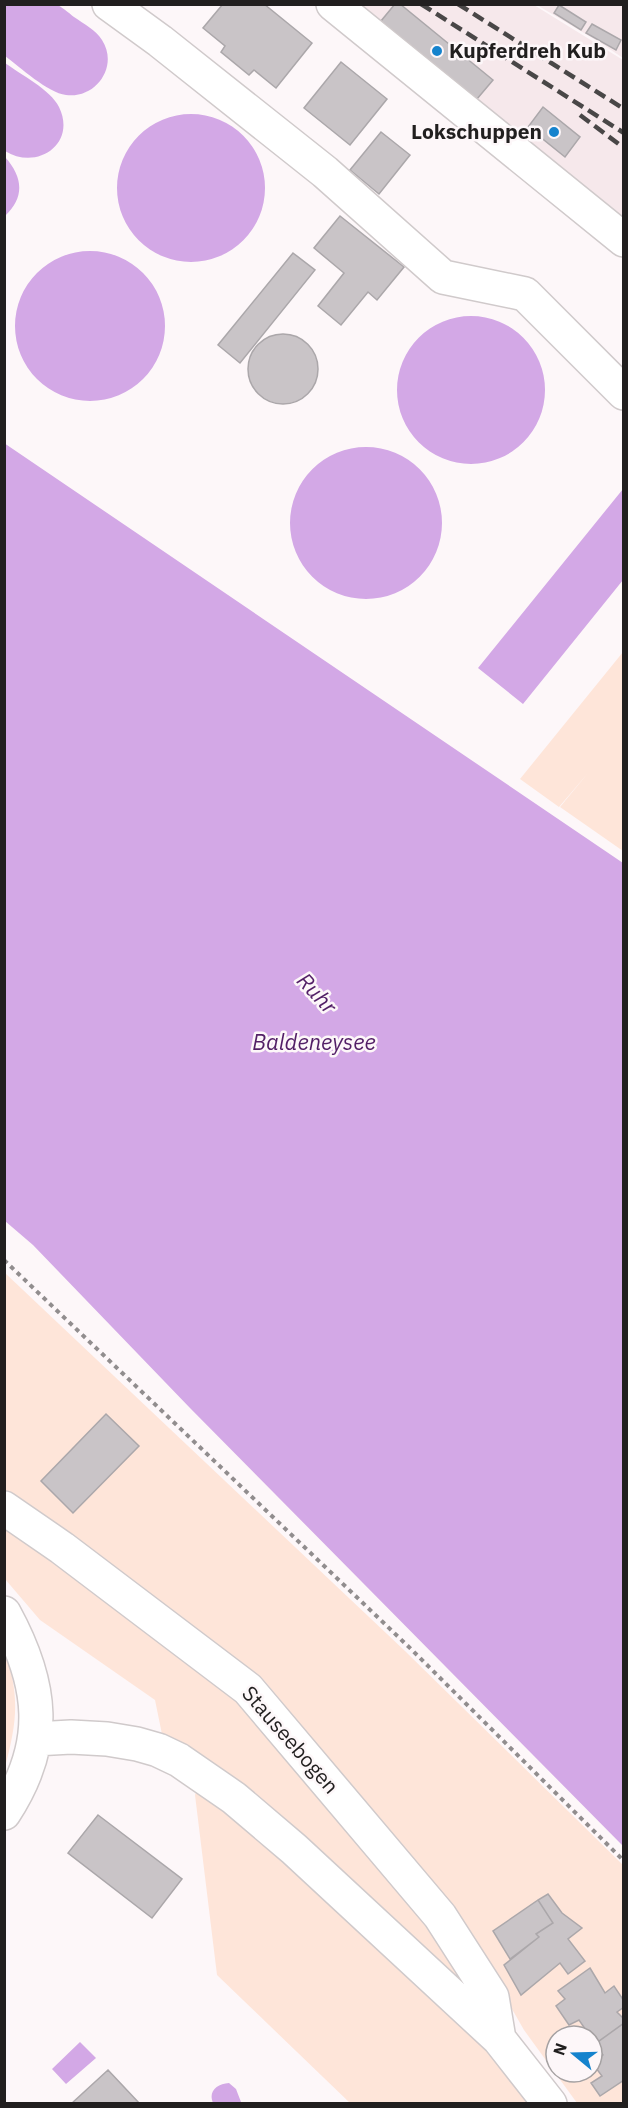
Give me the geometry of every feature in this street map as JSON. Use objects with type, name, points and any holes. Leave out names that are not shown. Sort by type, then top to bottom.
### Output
[{"type":"street","points":[[109,4],[325,172],[443,277],[525,294],[624,393]]},
{"type":"street","points":[[333,4],[624,240]]},
{"type":"street","name":"Stauseebogen","points":[[4,1508],[63,1548],[248,1689],[440,1916],[492,1997],[499,2038]]},
{"type":"street","points":[[4,1613],[16,1635],[34,1695],[37,1714],[35,1739],[29,1765],[18,1792],[4,1813]]},
{"type":"street","name":"Stauseebogen","points":[[35,1739],[71,1737],[137,1743],[179,1760],[234,1798],[499,2038],[549,2103]]},
{"type":"path","points":[[4,1260],[411,1649],[624,1861]]},
{"type":"shaded area","points":[[360,5],[534,5],[623,60],[623,217]]},
{"type":"shaded area","points":[[537,5],[623,5],[623,58],[599,42]]},
{"type":"shaded area","points":[[623,652],[623,851],[560,807],[588,773],[559,807],[520,779]]},
{"type":"shaded area","points":[[4,1272],[405,1651],[623,1865],[623,2103],[577,2103],[563,2084],[604,2084],[604,2024],[544,2024],[544,2058],[524,2030],[456,1911],[262,1678],[74,1538],[5,1490]]},
{"type":"shaded area","points":[[4,1516],[235,1698],[426,1920],[537,2103],[350,2103],[217,1975],[195,1795],[204,1772],[163,1739],[155,1700],[40,1620],[5,1579]]},
{"type":"shaded area","points":[[5,1651],[13,1682],[15,1709],[5,1767]]},
{"type":"water","points":[[5,4],[55,4],[93,30],[107,50],[108,60],[102,79],[87,92],[66,95],[51,90],[26,73],[5,56]]},
{"type":"water","points":[[5,63],[49,94],[59,107],[63,120],[63,132],[51,150],[41,156],[29,158],[5,151]]},
{"type":"water","points":[[191,114],[219,120],[243,136],[259,160],[265,188],[259,216],[243,240],[219,256],[191,262],[163,256],[139,240],[123,216],[117,188],[123,160],[139,136],[163,120]]},
{"type":"water","points":[[5,157],[18,179],[19,194],[5,216]]},
{"type":"water","points":[[90,251],[105,252],[119,257],[143,273],[159,297],[164,311],[164,341],[159,355],[143,379],[119,395],[105,400],[90,401],[75,400],[61,395],[37,379],[21,355],[16,341],[15,326],[16,311],[21,297],[37,273],[61,257],[75,252]]},
{"type":"water","points":[[471,316],[499,321],[524,337],[540,362],[545,390],[540,418],[524,443],[499,459],[471,464],[443,459],[418,443],[402,418],[397,390],[402,362],[418,337],[443,321]]},
{"type":"water","name":"Baldeneysee","points":[[4,443],[623,863],[623,1846],[190,1408],[33,1245],[5,1221]]},
{"type":"water","points":[[366,447],[381,448],[395,453],[420,469],[436,494],[441,508],[441,538],[436,552],[420,577],[395,593],[381,598],[366,599],[351,598],[337,593],[312,577],[296,552],[291,538],[290,523],[291,508],[296,494],[312,469],[337,453],[351,448]]},
{"type":"water","points":[[623,489],[623,580],[523,704],[478,668]]},
{"type":"water","points":[[80,2042],[96,2058],[66,2084],[52,2069]]},
{"type":"water","points":[[229,2083],[236,2089],[241,2102],[245,2103],[213,2103],[212,2095],[215,2089]]},
{"type":"building","points":[[223,4],[264,4],[312,43],[276,88],[254,70],[249,75],[221,52],[225,46],[203,28]]},
{"type":"building","name":"Kupferdreh Kub","points":[[395,4],[400,4],[493,80],[477,99],[381,21]]},
{"type":"building","points":[[559,5],[586,22],[581,30],[554,13]]},
{"type":"building","points":[[592,24],[621,40],[616,50],[586,33]]},
{"type":"building","points":[[341,62],[387,99],[350,145],[304,108]]},
{"type":"building","name":"Lokschuppen","points":[[543,107],[580,137],[565,157],[528,127]]},
{"type":"building","points":[[381,132],[410,155],[379,194],[350,170]]},
{"type":"building","points":[[340,216],[404,267],[377,300],[368,292],[341,325],[318,306],[344,273],[314,248]]},
{"type":"building","points":[[293,253],[315,270],[240,363],[218,345]]},
{"type":"building","points":[[283,334],[302,340],[312,350],[318,369],[312,388],[302,398],[283,404],[264,398],[254,388],[248,369],[254,350],[264,340]]},
{"type":"building","points":[[106,1414],[139,1446],[73,1513],[41,1481]]},
{"type":"building","points":[[98,1815],[182,1879],[152,1918],[68,1853]]},
{"type":"building","points":[[548,1894],[562,1913],[582,1928],[568,1939],[585,1961],[568,1974],[560,1963],[521,1995],[504,1965],[539,1937],[536,1934],[553,1923],[538,1900]]},
{"type":"building","points":[[538,1900],[553,1923],[536,1934],[539,1937],[510,1959],[493,1931]]},
{"type":"building","points":[[590,1968],[605,1993],[614,1986],[624,2001],[624,2007],[617,2012],[624,2019],[624,2023],[604,2037],[604,2024],[582,2024],[579,2020],[568,2024],[556,2006],[565,1999],[558,1991]]},
{"type":"building","points":[[624,2023],[624,2080],[600,2096],[592,2084],[604,2084],[604,2037]]},
{"type":"building","points":[[108,2070],[140,2104],[71,2104]]},
{"type":"railway","points":[[421,4],[624,133]]},
{"type":"railway","points":[[458,4],[624,109]]},
{"type":"railway","points":[[580,115],[624,148]]},
{"type":"place","name":"Kupferdreh Kub","points":[[437,51]]},
{"type":"place","name":"Lokschuppen","points":[[554,132]]},
{"type":"water label","name":"Ruhr","points":[[317,993]]}]
